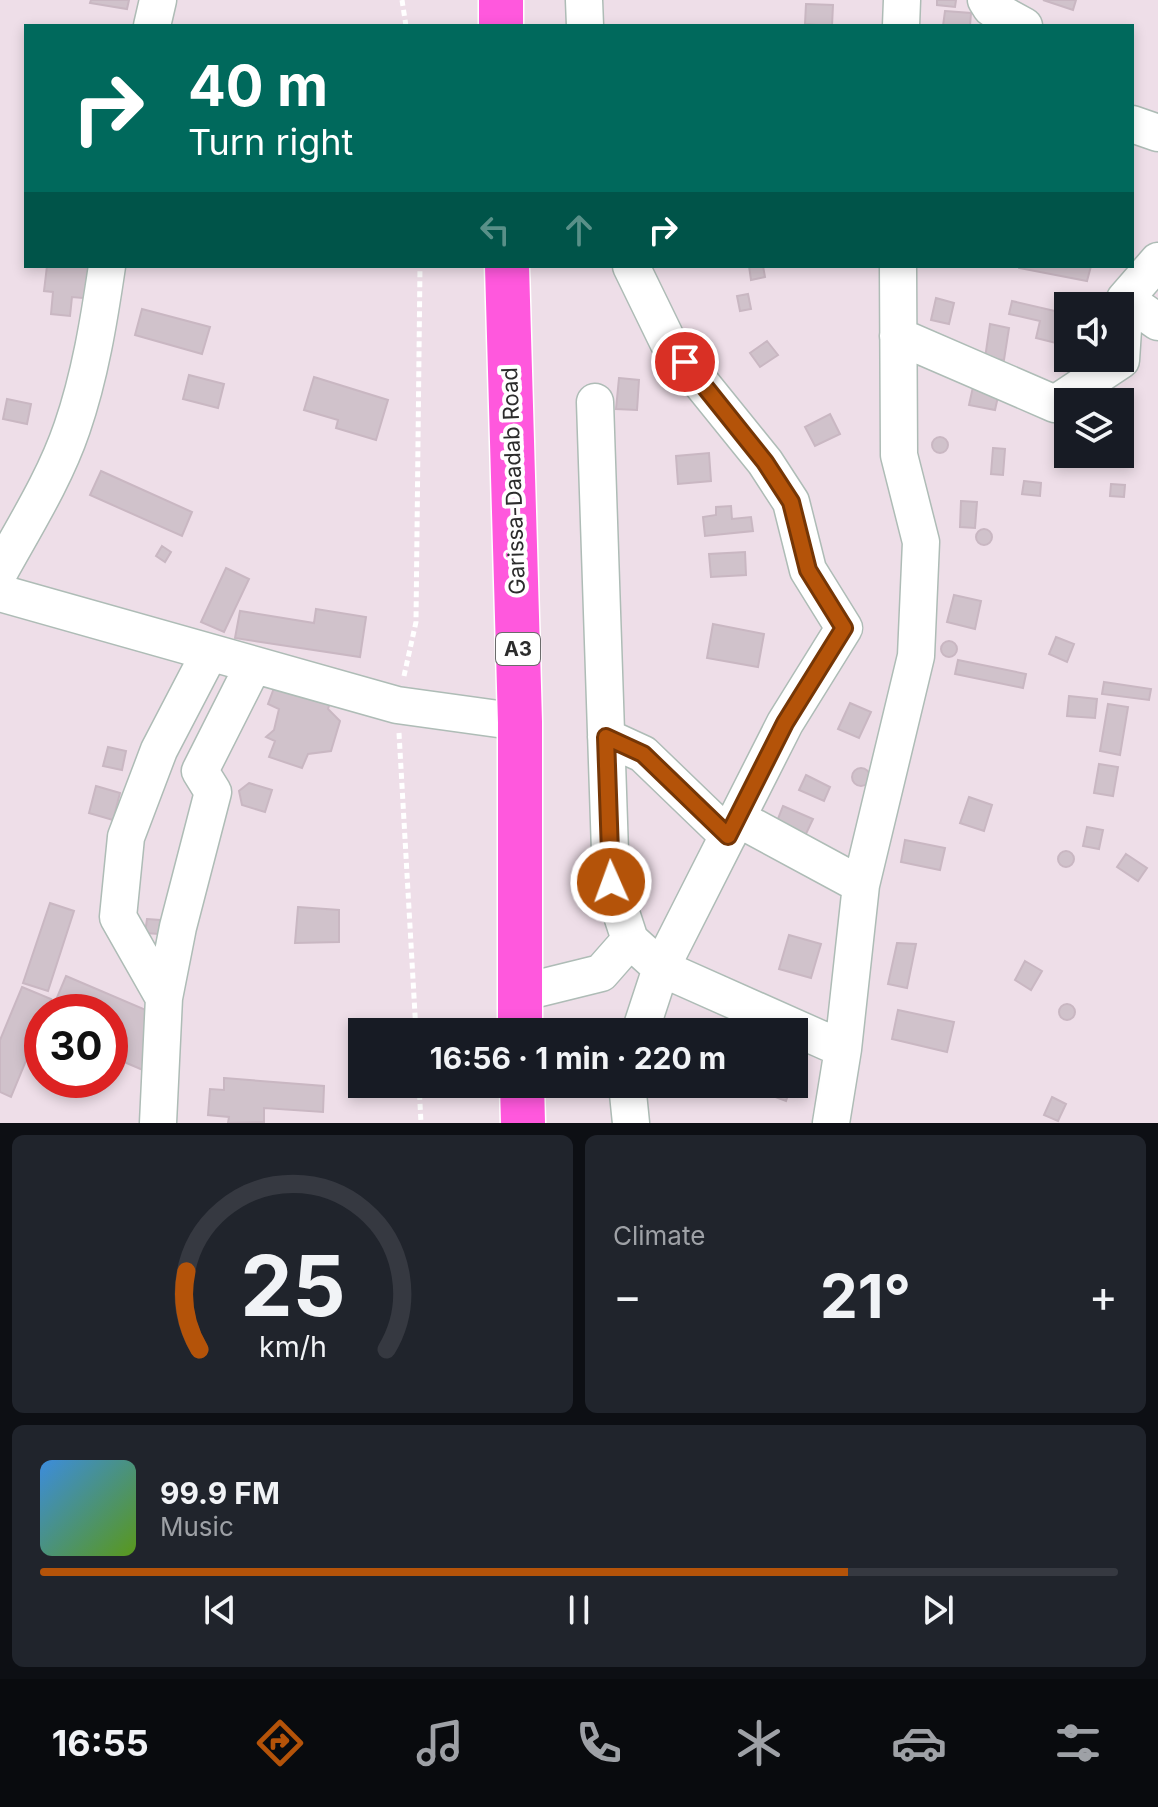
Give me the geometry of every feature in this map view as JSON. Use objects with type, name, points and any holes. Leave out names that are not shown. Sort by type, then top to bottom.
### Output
[{"type":"highway","points":[[501,0],[501,24]]},
{"type":"highway","name":"Garissa-Daadab Road","points":[[507,268],[520,722],[520,1013]]},
{"type":"highway","points":[[522,1098],[523,1123]]},
{"type":"street","points":[[152,24],[158,0]]},
{"type":"street","points":[[584,0],[585,24]]},
{"type":"street","points":[[901,24],[902,0]]},
{"type":"street","points":[[986,0],[991,8],[1020,24]]},
{"type":"street","points":[[1134,125],[1158,133]]},
{"type":"street","points":[[1131,292],[1158,261]]},
{"type":"street","points":[[0,571],[59,461],[73,427],[96,334],[107,268]]},
{"type":"street","points":[[632,268],[668,342],[765,462],[791,502],[808,570],[844,628],[785,723],[661,968],[645,1018]]},
{"type":"street","points":[[831,1123],[843,1049],[861,885],[916,656],[921,542],[899,455],[898,268]]},
{"type":"street","points":[[1134,305],[1158,322]]},
{"type":"street","points":[[898,336],[1055,404],[1103,372]]},
{"type":"street","points":[[595,402],[611,882],[630,940],[661,968],[843,1049]]},
{"type":"street","points":[[0,593],[397,705],[520,722]]},
{"type":"street","points":[[164,998],[118,917],[126,837],[159,750],[209,654]]},
{"type":"street","points":[[158,1123],[164,998],[178,927],[213,792],[200,771],[253,666]]},
{"type":"street","points":[[606,737],[643,754],[733,827],[861,885]]},
{"type":"street","points":[[520,1013],[601,973],[630,940]]},
{"type":"street","points":[[628,1098],[631,1123]]},
{"type":"path","points":[[402,0],[406,24]]},
{"type":"path","points":[[415,1018],[397,705],[416,622],[420,268]]},
{"type":"path","points":[[420,1098],[421,1123]]},
{"type":"building","points":[[91,0],[129,0],[127,9],[90,3]]},
{"type":"building","points":[[937,0],[956,0],[955,7],[937,5]]},
{"type":"building","points":[[1043,0],[1076,0],[1073,10]]},
{"type":"building","points":[[806,4],[833,5],[832,24],[805,24]]},
{"type":"building","points":[[945,11],[971,13],[970,24],[943,24]]},
{"type":"building","points":[[47,268],[97,268],[94,299],[72,297],[70,316],[51,314],[53,292],[44,291]]},
{"type":"building","points":[[749,268],[763,268],[765,277],[751,280]]},
{"type":"building","points":[[1019,268],[1090,268],[1087,281]]},
{"type":"building","points":[[748,294],[751,309],[740,311],[737,296]]},
{"type":"building","points":[[936,298],[954,303],[949,324],[931,320]]},
{"type":"building","points":[[1012,301],[1054,311],[1054,342],[1036,338],[1040,321],[1009,314]]},
{"type":"building","points":[[142,309],[210,327],[202,354],[135,335]]},
{"type":"building","points":[[990,324],[1009,328],[1004,360],[985,358]]},
{"type":"building","points":[[767,341],[778,355],[760,367],[750,353]]},
{"type":"building","points":[[189,375],[224,384],[218,408],[183,399]]},
{"type":"building","points":[[314,377],[388,400],[376,440],[336,428],[338,420],[304,410]]},
{"type":"building","points":[[619,378],[639,380],[637,410],[616,409]]},
{"type":"building","points":[[973,387],[999,392],[995,410],[969,405]]},
{"type":"building","points":[[7,399],[31,404],[27,424],[3,419]]},
{"type":"building","points":[[830,414],[840,434],[815,446],[805,427]]},
{"type":"building","points":[[940,437],[948,445],[940,453],[932,445]]},
{"type":"building","points":[[993,448],[1005,449],[1003,475],[991,474]]},
{"type":"building","points":[[709,453],[711,481],[678,484],[676,456]]},
{"type":"building","points":[[101,471],[192,512],[182,536],[90,495]]},
{"type":"building","points":[[1024,481],[1041,483],[1040,496],[1022,494]]},
{"type":"building","points":[[1111,484],[1125,485],[1124,497],[1110,496]]},
{"type":"building","points":[[961,501],[977,502],[975,528],[960,527]]},
{"type":"building","points":[[731,506],[732,519],[751,517],[753,531],[705,536],[703,517],[716,515],[716,507]]},
{"type":"building","points":[[984,529],[992,537],[984,545],[976,537]]},
{"type":"building","points":[[162,546],[171,552],[165,562],[156,556]]},
{"type":"building","points":[[745,552],[746,575],[711,577],[709,554]]},
{"type":"building","points":[[226,568],[249,579],[224,632],[201,622]]},
{"type":"building","points":[[954,595],[981,601],[975,629],[947,622]]},
{"type":"building","points":[[316,609],[366,617],[360,657],[235,638],[240,611],[314,623]]},
{"type":"building","points":[[713,624],[764,634],[758,667],[707,658]]},
{"type":"building","points":[[1056,637],[1074,644],[1067,662],[1049,654]]},
{"type":"building","points":[[949,641],[957,649],[949,657],[941,649]]},
{"type":"building","points":[[958,660],[1026,674],[1023,688],[955,674]]},
{"type":"building","points":[[277,680],[331,699],[328,709],[340,721],[331,751],[308,754],[302,768],[269,757],[275,741],[266,737],[274,730],[279,709],[268,704]]},
{"type":"building","points":[[1104,682],[1151,689],[1149,700],[1102,694]]},
{"type":"building","points":[[1069,696],[1097,699],[1095,718],[1067,716]]},
{"type":"building","points":[[850,703],[871,712],[859,738],[838,729]]},
{"type":"building","points":[[1108,704],[1128,707],[1120,755],[1100,751]]},
{"type":"building","points":[[108,747],[126,751],[122,770],[103,766]]},
{"type":"building","points":[[1099,764],[1118,767],[1113,796],[1094,793]]},
{"type":"building","points":[[861,768],[870,777],[861,786],[852,777]]},
{"type":"building","points":[[806,775],[830,787],[824,801],[799,790]]},
{"type":"building","points":[[249,783],[272,790],[265,812],[242,805],[239,791]]},
{"type":"building","points":[[96,786],[120,793],[113,820],[89,813]]},
{"type":"building","points":[[969,797],[992,805],[984,831],[960,823]]},
{"type":"building","points":[[783,806],[813,819],[805,836],[776,824]]},
{"type":"building","points":[[1087,827],[1103,830],[1099,849],[1083,846]]},
{"type":"building","points":[[905,840],[945,848],[940,870],[901,862]]},
{"type":"building","points":[[1066,851],[1074,859],[1066,867],[1058,859]]},
{"type":"building","points":[[1126,854],[1147,868],[1138,881],[1117,867]]},
{"type":"building","points":[[50,903],[74,911],[48,991],[23,983]]},
{"type":"building","points":[[298,907],[339,910],[339,942],[295,943]]},
{"type":"building","points":[[147,919],[160,920],[159,934],[145,933]]},
{"type":"building","points":[[789,935],[821,944],[811,978],[779,969]]},
{"type":"building","points":[[897,943],[916,944],[907,988],[888,984]]},
{"type":"building","points":[[1025,961],[1042,971],[1031,990],[1015,980]]},
{"type":"building","points":[[66,976],[108,994],[58,994]]},
{"type":"building","points":[[22,987],[39,994],[24,994],[24,1066],[11,1097],[0,1092],[0,1040]]},
{"type":"building","points":[[128,1002],[153,1013],[143,1070],[128,1064]]},
{"type":"building","points":[[1067,1004],[1075,1012],[1067,1020],[1059,1012]]},
{"type":"building","points":[[898,1010],[954,1022],[947,1052],[892,1039]]},
{"type":"building","points":[[224,1078],[324,1086],[323,1112],[264,1108],[264,1122],[228,1123],[229,1117],[208,1115],[210,1089],[224,1090]]},
{"type":"building","points":[[1052,1097],[1066,1104],[1058,1121],[1044,1115]]},
{"type":"route","points":[[611,882],[606,737],[643,754],[728,836],[785,723],[844,628],[808,570],[791,502],[765,462],[685,362]]}]
